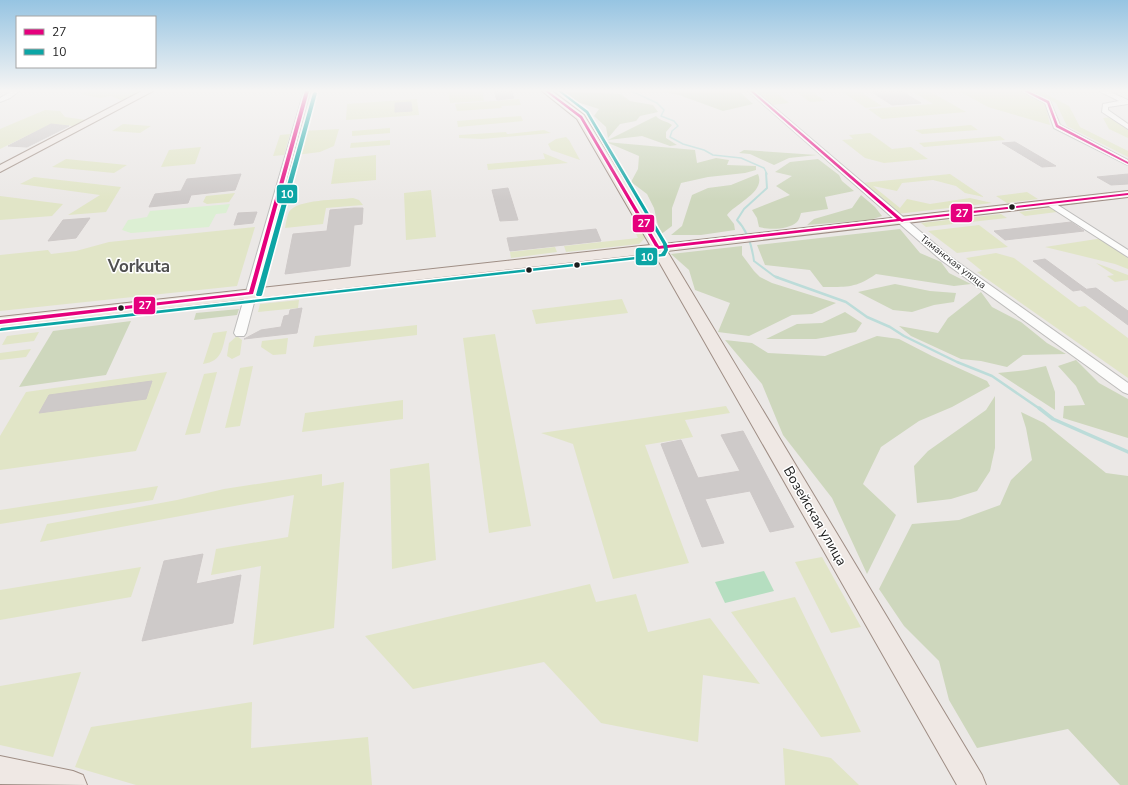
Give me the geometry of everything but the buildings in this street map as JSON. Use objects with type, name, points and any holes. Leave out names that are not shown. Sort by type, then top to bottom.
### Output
[{"type":"main road","points":[[0,169],[79,128]]},
{"type":"main road","name":"Возейская улица","points":[[588,128],[666,247],[972,785]]},
{"type":"main road","points":[[0,322],[902,221],[1128,194]]},
{"type":"main road","points":[[0,770],[73,785]]},
{"type":"street","points":[[240,333],[297,128]]},
{"type":"street","name":"Тиманская улица","points":[[794,128],[945,258],[1128,389]]},
{"type":"street","points":[[1060,128],[1128,163]]},
{"type":"street","points":[[1050,203],[1128,254]]},
{"type":"green space","points":[[3,128],[44,128],[0,149],[0,129]]},
{"type":"green space","points":[[117,128],[148,128],[140,133],[112,131]]},
{"type":"green space","points":[[390,128],[390,133],[352,136],[352,131]]},
{"type":"green space","points":[[606,128],[617,128],[608,138]]},
{"type":"green space","points":[[633,128],[670,128],[666,132],[666,138],[677,145],[670,146],[642,136],[608,140]]},
{"type":"green space","points":[[942,128],[975,128],[978,130],[922,134],[915,130]]},
{"type":"green space","points":[[1070,128],[1081,128],[1128,151],[1128,157]]},
{"type":"green space","points":[[1108,128],[1125,128],[1128,130],[1128,138]]},
{"type":"green space","points":[[339,129],[334,146],[320,152],[296,155],[302,131]]},
{"type":"green space","points":[[544,130],[551,133],[482,139],[459,138],[459,135],[506,132],[507,134]]},
{"type":"green space","points":[[870,133],[892,149],[911,147],[928,159],[884,163],[865,158],[842,140],[853,139],[849,135]]},
{"type":"green space","points":[[290,134],[284,155],[273,156],[280,135]]},
{"type":"green space","points":[[1000,136],[1005,140],[924,147],[919,143]]},
{"type":"green space","points":[[566,137],[580,160],[551,150],[548,144],[556,139]]},
{"type":"green space","points":[[390,140],[390,145],[350,148],[351,143]]},
{"type":"green space","points":[[606,142],[695,150],[697,163],[716,158],[729,160],[727,165],[756,166],[756,170],[745,173],[708,177],[681,183],[672,208],[672,226],[660,235],[654,208],[647,194],[631,182],[638,169],[639,156]]},
{"type":"green space","points":[[201,147],[195,164],[161,167],[169,150]]},
{"type":"green space","points":[[744,150],[817,155],[789,158],[774,165],[750,154],[739,153]]},
{"type":"green space","points":[[543,153],[568,163],[488,170],[487,164],[545,159]]},
{"type":"green space","points":[[376,155],[376,180],[331,184],[335,159]]},
{"type":"green space","points":[[66,159],[127,165],[114,173],[52,167]]},
{"type":"green space","points":[[818,159],[839,175],[842,181],[854,191],[825,197],[828,209],[801,213],[797,222],[789,227],[768,229],[759,227],[757,218],[752,210],[790,195],[776,186],[792,176],[775,172],[790,162]]},
{"type":"green space","points":[[758,174],[758,186],[754,192],[727,215],[734,224],[735,230],[701,235],[671,235],[682,226],[692,195],[708,188],[731,185]]},
{"type":"green space","points":[[950,174],[984,197],[965,193],[956,186],[933,180],[902,183],[897,191],[873,186],[900,208],[907,199],[930,204],[970,198],[992,203],[897,214],[862,183]]},
{"type":"green space","points":[[34,177],[121,187],[106,212],[68,215],[100,195],[20,184]]},
{"type":"green space","points":[[431,190],[436,237],[406,240],[404,193]]},
{"type":"green space","points":[[1027,192],[1038,199],[1007,203],[996,196]]},
{"type":"green space","points":[[235,193],[229,202],[207,204],[203,202],[206,196]]},
{"type":"green space","points":[[861,195],[875,207],[882,216],[870,220],[807,225],[814,219],[852,208]]},
{"type":"green space","points":[[0,196],[63,204],[52,216],[0,220]]},
{"type":"green space","points":[[353,198],[359,200],[363,205],[326,208],[323,224],[285,228],[289,212],[293,208],[309,202]]},
{"type":"green space","points":[[230,204],[226,213],[216,214],[209,227],[131,233],[122,230],[128,220],[147,217],[150,211]]},
{"type":"green space","points":[[1051,208],[1057,212],[1025,216],[1019,212]]},
{"type":"green space","points":[[1001,214],[1007,218],[926,227],[921,223]]},
{"type":"green space","points":[[639,222],[646,237],[639,244],[566,252],[564,246],[638,238],[631,223]]},
{"type":"green space","points":[[979,225],[1008,247],[957,253],[928,231]]},
{"type":"green space","points":[[255,227],[237,286],[0,311],[0,255],[48,250],[51,254],[76,251],[109,242]]},
{"type":"green space","points":[[900,229],[920,253],[941,262],[949,273],[971,284],[954,286],[876,274],[863,282],[851,286],[823,287],[810,270],[765,265],[757,245]]},
{"type":"green space","points":[[1103,238],[1128,255],[1128,269],[1115,264],[1045,247]]},
{"type":"green space","points":[[742,246],[742,255],[760,277],[772,283],[836,303],[812,314],[792,315],[749,336],[718,332],[730,303],[695,290],[689,270],[671,254]]},
{"type":"green space","points":[[555,247],[557,252],[511,258],[510,252]]},
{"type":"green space","points":[[996,253],[1014,258],[1079,307],[1085,306],[1128,338],[1128,378],[977,272],[982,271],[966,258]]},
{"type":"green space","points":[[1096,263],[1128,275],[1128,280],[1115,282],[1107,276],[1114,275]]},
{"type":"green space","points":[[895,284],[930,291],[956,293],[954,302],[934,305],[912,312],[893,310],[858,292]]},
{"type":"green space","points":[[981,292],[992,307],[1021,322],[1047,343],[1066,354],[1023,355],[1007,367],[981,361],[961,359],[911,336],[899,326],[938,333],[948,318]]},
{"type":"green space","points":[[622,299],[628,313],[536,324],[532,310]]},
{"type":"green space","points":[[299,300],[298,308],[258,312],[260,304]]},
{"type":"green space","points":[[239,309],[237,315],[194,320],[196,313]]},
{"type":"green space","points":[[845,312],[862,323],[856,332],[816,339],[766,339],[797,324],[822,323]]},
{"type":"green space","points":[[131,321],[106,375],[19,387],[53,331]]},
{"type":"green space","points":[[417,325],[417,335],[313,347],[315,336]]},
{"type":"green space","points":[[227,331],[221,353],[214,360],[203,364],[213,333]]},
{"type":"green space","points":[[39,332],[34,341],[2,345],[7,336]]},
{"type":"green space","points":[[495,334],[531,526],[489,533],[463,338]]},
{"type":"green space","points":[[237,336],[242,340],[240,355],[232,359],[227,356],[229,343]]},
{"type":"green space","points":[[877,336],[899,339],[987,381],[990,386],[952,407],[919,421],[881,447],[863,484],[896,515],[867,574],[832,498],[783,435],[762,384],[725,340],[752,343],[768,353],[825,356]]},
{"type":"green space","points":[[288,338],[286,354],[273,355],[261,347],[262,341]]},
{"type":"green space","points":[[31,349],[26,357],[0,360],[0,353]]},
{"type":"green space","points":[[1076,360],[1099,383],[1128,399],[1128,438],[1063,418],[1064,406],[1085,405],[1076,386],[1058,366]]},
{"type":"green space","points":[[253,366],[240,426],[225,428],[240,368]]},
{"type":"green space","points":[[1046,366],[1055,392],[1055,410],[998,373],[1027,370]]},
{"type":"green space","points":[[167,372],[136,451],[0,470],[0,436],[26,392]]},
{"type":"green space","points":[[217,372],[200,433],[185,435],[204,374]]},
{"type":"green space","points":[[995,396],[995,448],[990,471],[977,491],[951,499],[917,503],[914,466],[928,451],[986,410]]},
{"type":"green space","points":[[403,400],[403,419],[302,432],[305,413]]},
{"type":"green space","points":[[726,406],[730,413],[685,420],[693,437],[645,445],[689,563],[613,579],[573,444],[541,433]]},
{"type":"green space","points":[[1021,412],[1044,423],[1106,473],[1128,476],[1128,785],[1120,785],[1068,729],[977,748],[949,700],[939,661],[904,626],[879,589],[912,524],[959,520],[1000,505],[1011,480],[1032,460],[1026,428]]},
{"type":"green space","points":[[429,463],[436,560],[392,569],[390,469]]},
{"type":"green space","points":[[322,474],[322,486],[344,482],[334,628],[253,645],[261,566],[211,575],[216,549],[288,537],[294,495],[40,542],[47,524],[177,500],[224,489]]},
{"type":"green space","points":[[158,486],[153,500],[0,524],[0,510]]},
{"type":"green space","points":[[822,557],[861,627],[831,633],[795,562]]},
{"type":"green space","points":[[141,567],[131,597],[0,620],[0,590]]},
{"type":"green space","points":[[764,571],[774,591],[725,603],[715,582]]},
{"type":"green space","points":[[590,584],[596,602],[636,594],[648,632],[710,618],[760,684],[703,675],[698,742],[601,723],[544,662],[413,689],[365,636]]},
{"type":"green space","points":[[795,597],[861,732],[821,737],[731,612]]},
{"type":"green space","points":[[81,672],[53,757],[0,745],[0,686]]},
{"type":"green space","points":[[252,702],[251,748],[368,737],[372,785],[136,785],[75,767],[91,727]]},
{"type":"green space","points":[[783,748],[831,758],[859,785],[785,785]]},
{"type":"waterway","points":[[676,128],[672,131],[670,137],[683,144],[704,150],[713,155],[741,158],[764,168],[767,174]]},
{"type":"waterway","points":[[766,173],[767,188],[744,209],[737,220],[741,224],[749,239],[754,261],[779,278]]},
{"type":"waterway","points":[[776,277],[846,302],[867,317],[890,327],[904,336],[957,362],[992,376],[1040,409]]},
{"type":"waterway","points":[[1039,408],[1053,419],[1128,452]]},
{"type":"transit line","name":"27","points":[[0,322],[251,293],[297,128]]},
{"type":"transit line","name":"10","points":[[259,295],[305,128]]},
{"type":"transit line","name":"27","points":[[587,128],[658,248],[1128,194]]},
{"type":"transit line","name":"10","points":[[1,330],[663,255],[666,250],[665,244],[596,128]]},
{"type":"transit line","name":"27","points":[[794,128],[902,221]]},
{"type":"transit line","name":"27","points":[[1060,128],[1128,163]]},
{"type":"district","name":"Vorkuta","points":[[139,266]]}]
